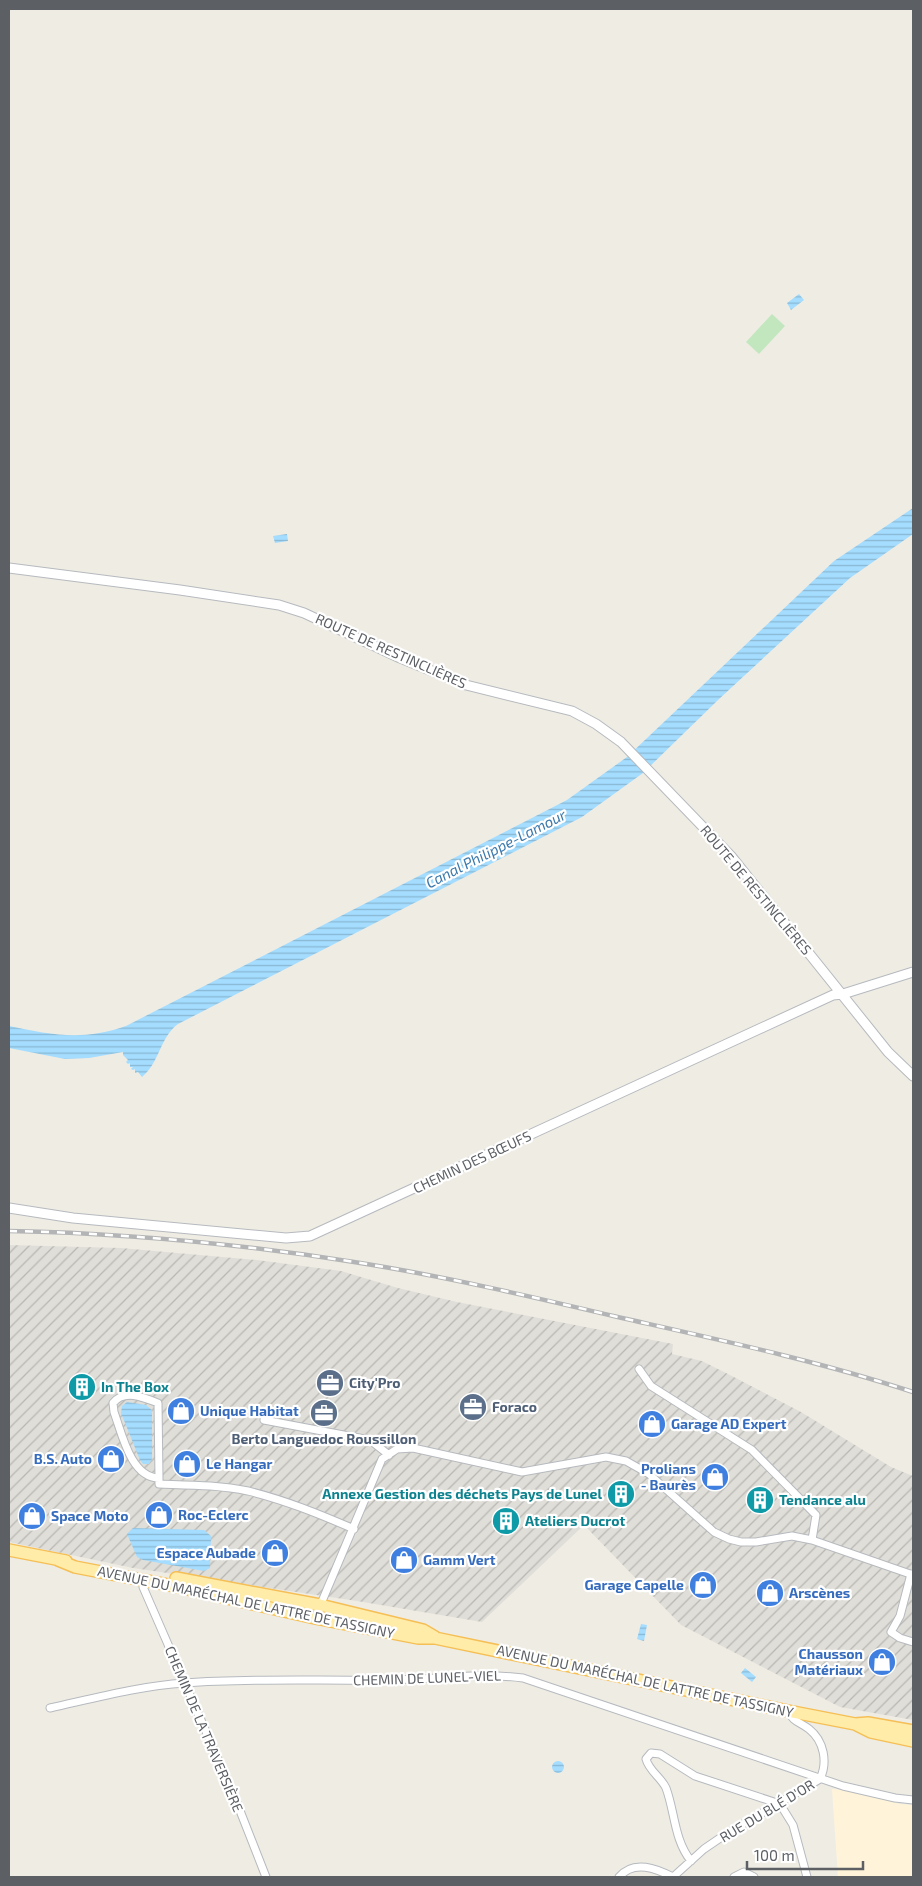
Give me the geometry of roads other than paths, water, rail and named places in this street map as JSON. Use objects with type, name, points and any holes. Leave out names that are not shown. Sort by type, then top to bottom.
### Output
[{"type":"main road","name":"AVENUE DU MARÉCHAL DE LATTRE DE TASSIGNY","points":[[9,1550],[58,1560],[159,1575],[320,1605],[423,1630],[435,1638]]},
{"type":"main road","name":"AVENUE DU MARÉCHAL DE LATTRE DE TASSIGNY","points":[[58,1560],[75,1568],[179,1586],[315,1618],[418,1638],[435,1638],[855,1724],[868,1723],[913,1731]]},
{"type":"main road","name":"AVENUE DU MARÉCHAL DE LATTRE DE TASSIGNY","points":[[855,1724],[870,1732],[913,1741]]},
{"type":"street","name":"ROUTE DE RESTINCLIÈRES","points":[[9,568],[279,605],[304,613],[400,658],[466,685],[572,710],[621,742],[731,856],[888,1052],[913,1076]]},
{"type":"street","name":"CHEMIN DES BŒUFS","points":[[9,1208],[73,1218],[278,1237],[300,1238],[310,1236],[833,995],[843,994],[913,972]]},
{"type":"street","points":[[639,1368],[651,1386],[752,1450],[816,1515],[812,1540]]},
{"type":"street","points":[[159,1478],[150,1478],[134,1464],[114,1412],[113,1403],[117,1397],[127,1394],[147,1398],[158,1403],[159,1478],[159,1484],[247,1491],[304,1508],[354,1528]]},
{"type":"street","points":[[264,1420],[370,1440],[389,1454]]},
{"type":"street","points":[[315,1618],[382,1459],[397,1449],[413,1448],[522,1472],[606,1457],[626,1461],[649,1474],[714,1532],[729,1539],[741,1542],[756,1542],[792,1536],[812,1540],[912,1575],[900,1616],[891,1632],[900,1638],[913,1642]]},
{"type":"street","name":"CHEMIN DE LA TRAVERSIÈRE","points":[[144,1580],[143,1587],[235,1798],[266,1877]]},
{"type":"street","name":"CHEMIN DE LUNEL-VIEL","points":[[50,1708],[131,1690],[184,1683],[284,1680],[397,1680],[470,1675],[523,1678],[843,1786],[894,1798],[913,1800]]},
{"type":"street","name":"RUE DU BLÉ D'OR","points":[[673,1877],[704,1849],[726,1834],[817,1782],[821,1777],[824,1766],[820,1742],[810,1730],[792,1719],[788,1711]]},
{"type":"street","points":[[691,1861],[683,1851],[673,1808],[665,1785],[650,1767],[646,1759],[648,1754],[660,1754],[695,1776],[780,1804],[793,1825],[807,1877]]},
{"type":"street","points":[[620,1877],[626,1871],[645,1867],[657,1869],[673,1877]]},
{"type":"street","points":[[734,1877],[744,1872],[754,1877]]},
{"type":"water","points":[[799,294],[804,300],[791,310],[787,303]]},
{"type":"water","name":"Canal Philippe-Lamour","points":[[913,508],[913,534],[850,578],[718,700],[643,773],[582,817],[178,1024],[167,1036],[153,1064],[142,1077],[138,1072],[135,1073],[135,1069],[131,1069],[133,1067],[130,1067],[130,1063],[126,1062],[128,1060],[123,1055],[123,1052],[89,1058],[65,1059],[9,1048],[9,1026],[53,1034],[82,1035],[111,1031],[126,1026],[567,800],[627,757],[834,561]]},
{"type":"water","points":[[287,534],[288,541],[275,543],[273,536]]},
{"type":"water","points":[[127,1402],[146,1405],[152,1410],[152,1459],[149,1464],[143,1464],[140,1460],[121,1413],[122,1406]]},
{"type":"water","points":[[133,1528],[204,1530],[211,1536],[210,1568],[204,1571],[143,1560],[137,1557],[127,1534]]},
{"type":"water","points":[[641,1624],[647,1625],[644,1641],[637,1639]]},
{"type":"water","points":[[745,1668],[756,1677],[752,1682],[741,1673]]},
{"type":"water","points":[[558,1761],[564,1767],[558,1773],[552,1767]]},
{"type":"railway","points":[[9,1231],[182,1240],[268,1250],[388,1268],[488,1287],[732,1343],[841,1370],[913,1392]]},
{"type":"place","name":"City'Pro","points":[[330,1383]]},
{"type":"place","name":"In The Box","points":[[82,1387]]},
{"type":"place","name":"Foraco","points":[[473,1407]]},
{"type":"place","name":"Unique Habitat","points":[[181,1411]]},
{"type":"place","name":"Berto Languedoc Roussillon","points":[[324,1413]]},
{"type":"place","name":"Garage AD Expert","points":[[652,1424]]},
{"type":"place","name":"B.S. Auto","points":[[111,1459]]},
{"type":"place","name":"Le Hangar","points":[[187,1464]]},
{"type":"place","name":"Prolians - Baurès","points":[[715,1477]]},
{"type":"place","name":"Annexe Gestion des déchets Pays de Lunel","points":[[621,1494]]},
{"type":"place","name":"Tendance alu","points":[[760,1500]]},
{"type":"place","name":"Roc-Eclerc","points":[[159,1515]]},
{"type":"place","name":"Space Moto","points":[[32,1516]]},
{"type":"place","name":"Ateliers Ducrot","points":[[506,1521]]},
{"type":"place","name":"Espace Aubade","points":[[275,1553]]},
{"type":"place","name":"Gamm Vert","points":[[404,1560]]},
{"type":"place","name":"Garage Capelle","points":[[703,1585]]},
{"type":"place","name":"Arscènes","points":[[770,1593]]},
{"type":"place","name":"Chausson Matériaux","points":[[882,1662]]}]
